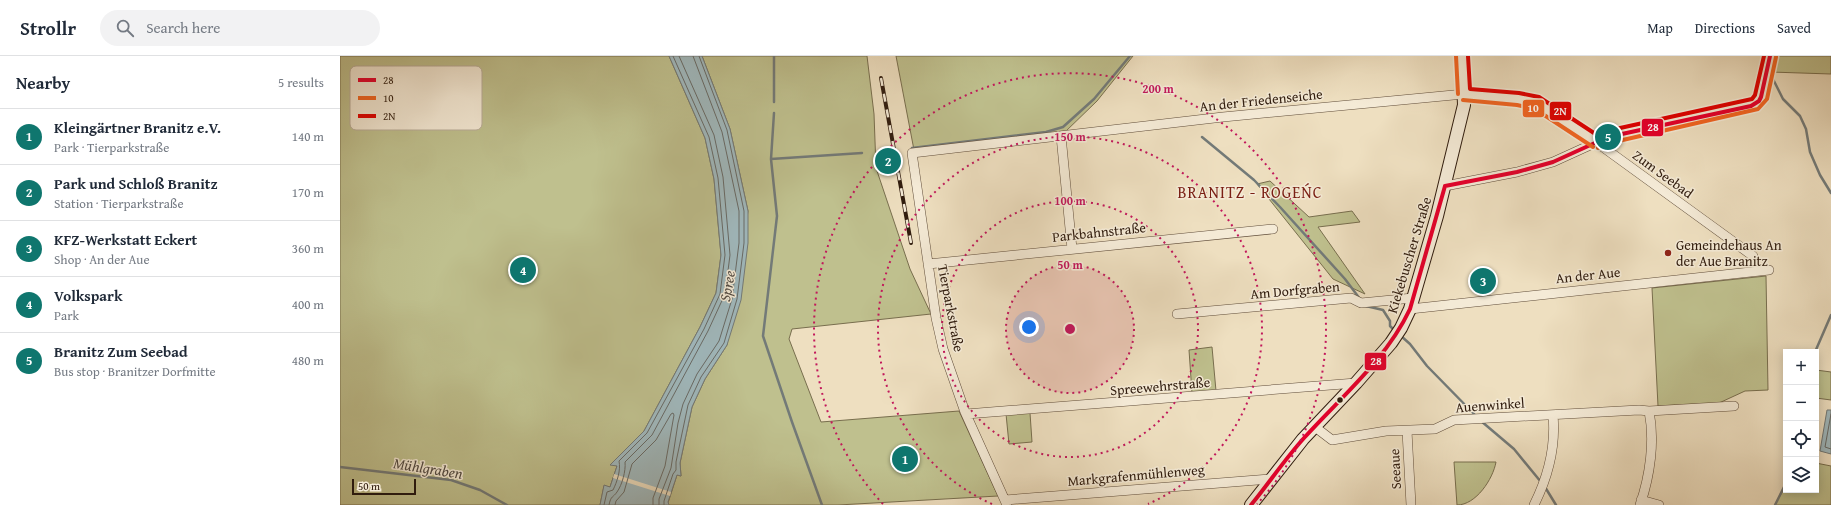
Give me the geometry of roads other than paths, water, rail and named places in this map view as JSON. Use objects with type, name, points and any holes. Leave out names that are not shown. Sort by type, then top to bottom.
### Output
[{"type":"street","name":"Kiekebuscher Straße","points":[[1250,505],[1315,426],[1391,343],[1401,328],[1412,303],[1445,186],[1464,105],[1462,56]]},
{"type":"street","points":[[1445,186],[1517,172],[1553,162],[1596,142],[1625,133],[1751,106],[1759,101],[1761,97],[1770,56]]},
{"type":"street","name":"An der Friedenseiche","points":[[912,153],[1224,117],[1464,94]]},
{"type":"street","name":"Zum Seebad","points":[[1464,94],[1518,99],[1537,103],[1596,142],[1753,256]]},
{"type":"street","points":[[1062,136],[1072,248]]},
{"type":"street","name":"Tierparkstraße","points":[[912,153],[928,264],[943,349],[966,414],[1006,503]]},
{"type":"street","name":"Parkbahnstraße","points":[[928,264],[1072,248],[1273,229]]},
{"type":"street","name":"An der Aue","points":[[1412,303],[1769,270]]},
{"type":"street","name":"Am Dorfgraben","points":[[1177,314],[1351,298],[1361,303],[1412,303]]},
{"type":"street","name":"Spreewehrstraße","points":[[966,414],[1356,383]]},
{"type":"street","name":"Auenwinkel","points":[[1315,426],[1332,440],[1386,431],[1407,431],[1435,428],[1454,420],[1734,406]]},
{"type":"street","points":[[1649,411],[1652,439],[1646,483],[1641,502],[1659,505]]},
{"type":"street","points":[[1534,505],[1543,486],[1551,460],[1553,448],[1553,415]]},
{"type":"street","name":"Seeaue","points":[[1407,431],[1411,505]]},
{"type":"street","name":"Markgrafenmühlenweg","points":[[1006,503],[1270,479]]},
{"type":"water","name":"Spree","points":[[669,56],[702,56],[730,129],[748,211],[748,243],[741,300],[727,345],[705,379],[692,407],[680,463],[681,476],[677,475],[668,502],[669,505],[600,505],[604,485],[610,487],[617,466],[610,465],[644,431],[700,327],[716,293],[721,255],[714,179],[705,138]]},
{"type":"water","points":[[1827,410],[1831,410],[1831,454],[1820,451]]},
{"type":"waterway","points":[[774,56],[774,102]]},
{"type":"waterway","points":[[912,148],[1046,132],[1063,127],[1094,99],[1130,56]]},
{"type":"waterway","points":[[1763,56],[1759,72],[1763,73]]},
{"type":"waterway","points":[[1768,74],[1771,75],[1783,99],[1800,116],[1806,129],[1810,152],[1820,175],[1831,193]]},
{"type":"waterway","points":[[774,113],[771,159],[777,216],[763,336],[822,505]]},
{"type":"waterway","points":[[1202,137],[1254,180],[1345,279],[1360,299]]},
{"type":"waterway","points":[[771,159],[862,153]]},
{"type":"waterway","points":[[1366,306],[1383,310],[1390,321],[1390,326],[1395,331]]},
{"type":"waterway","points":[[1816,349],[1831,315]]},
{"type":"waterway","points":[[1401,336],[1410,344],[1427,366],[1476,416]]},
{"type":"waterway","points":[[1481,421],[1514,449],[1541,482]]},
{"type":"waterway","name":"Mühlgraben","points":[[340,467],[451,480],[480,490],[507,505]]},
{"type":"waterway","points":[[1545,487],[1556,505]]},
{"type":"waterway","points":[[1775,505],[1783,489]]},
{"type":"railway","points":[[881,78],[911,243]]},
{"type":"place","name":"Branitz Zum Seebad","points":[[1608,137]]},
{"type":"place","name":"Park und Schloß Branitz","points":[[888,161]]},
{"type":"place","name":"Gemeindehaus An der Aue Branitz","points":[[1668,253]]},
{"type":"place","name":"Volkspark","points":[[523,270]]},
{"type":"place","name":"KFZ-Werkstatt Eckert","points":[[1483,281]]},
{"type":"place","name":"Kleingärtner Branitz e.V.","points":[[905,459]]},
{"type":"district","name":"BRANITZ - ROGEŃC","points":[[1250,192]]}]
